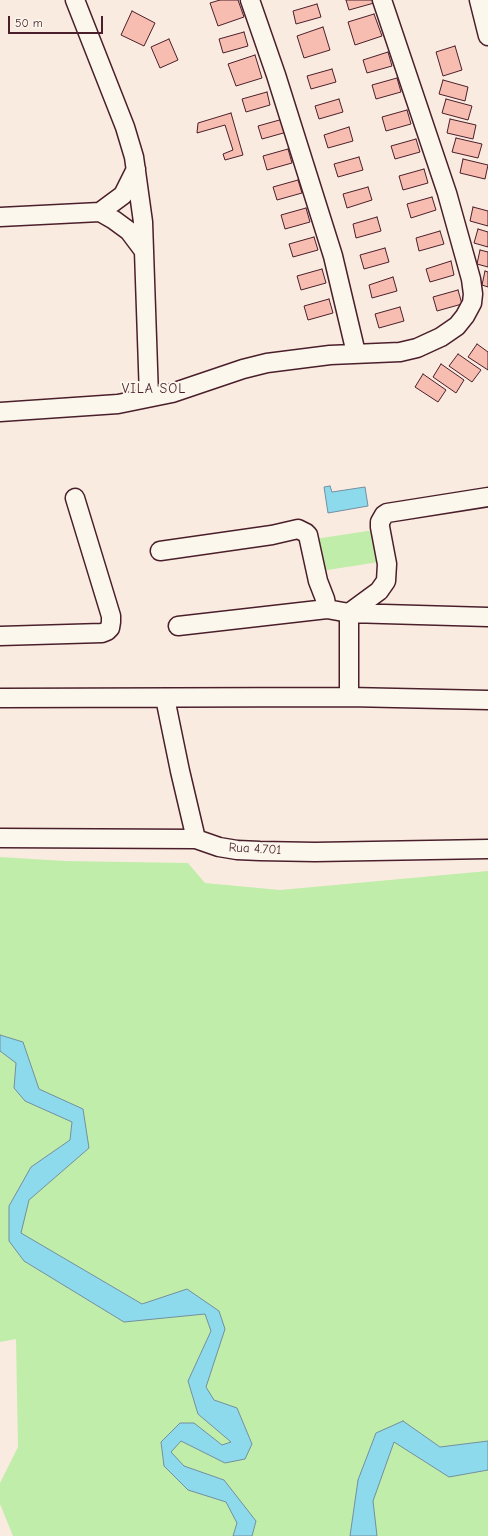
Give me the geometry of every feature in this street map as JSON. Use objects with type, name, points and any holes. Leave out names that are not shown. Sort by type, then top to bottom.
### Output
[{"type":"street","points":[[75,0],[125,128],[136,169],[143,222],[148,397]]},
{"type":"street","points":[[250,0],[281,89],[333,256],[356,353]]},
{"type":"street","points":[[0,412],[118,404],[172,393],[244,369],[267,363],[306,357],[356,353],[400,352],[417,348],[441,337],[457,326],[465,316],[472,303],[471,280],[447,193],[382,0]]},
{"type":"street","points":[[479,0],[488,36]]},
{"type":"street","points":[[100,212],[123,195],[136,169]]},
{"type":"street","points":[[0,217],[100,212],[129,231],[144,251]]},
{"type":"street","points":[[349,613],[379,591],[386,581],[387,564],[380,527],[380,522],[384,515],[387,513],[488,497]]},
{"type":"street","points":[[0,634],[102,633],[110,628],[112,622],[111,616],[75,498]]},
{"type":"street","points":[[160,551],[272,535],[298,529],[302,530],[308,535],[318,581],[327,609]]},
{"type":"street","points":[[178,626],[327,609],[349,613],[488,617]]},
{"type":"street","points":[[349,613],[349,697]]},
{"type":"street","points":[[0,698],[349,697],[488,700]]},
{"type":"street","points":[[165,698],[196,839]]},
{"type":"street","name":"Rua 4.701","points":[[0,838],[196,839],[219,847],[237,850],[315,852],[488,849]]},
{"type":"green space","points":[[374,530],[379,562],[321,571],[315,539]]},
{"type":"green space","points":[[0,857],[65,861],[188,863],[205,883],[280,890],[488,871],[488,1536],[13,1536],[0,1504],[0,1483],[18,1447],[16,1339],[0,1342]]},
{"type":"water","points":[[330,486],[332,492],[365,487],[368,506],[328,513],[324,487]]},
{"type":"water","points":[[0,1035],[23,1042],[39,1089],[83,1109],[89,1148],[29,1200],[21,1233],[142,1304],[187,1289],[219,1311],[225,1329],[206,1387],[214,1400],[237,1408],[252,1444],[245,1459],[225,1463],[181,1441],[171,1452],[184,1466],[224,1480],[256,1521],[252,1536],[233,1536],[237,1523],[226,1502],[188,1490],[164,1466],[161,1442],[180,1423],[194,1423],[222,1445],[231,1442],[198,1414],[188,1381],[211,1331],[205,1314],[124,1322],[24,1261],[9,1241],[9,1206],[31,1167],[70,1140],[72,1122],[25,1101],[14,1088],[16,1063],[0,1051]]},
{"type":"water","points":[[403,1421],[440,1447],[488,1441],[488,1470],[449,1477],[394,1442],[373,1501],[377,1536],[350,1536],[358,1480],[376,1433]]},
{"type":"building","points":[[220,0],[238,0],[244,17],[218,26],[210,3]]},
{"type":"building","points":[[346,0],[373,0],[374,3],[349,10]]},
{"type":"building","points":[[317,4],[321,17],[296,24],[293,11]]},
{"type":"building","points":[[132,11],[155,23],[144,46],[121,35]]},
{"type":"building","points":[[374,14],[382,36],[355,45],[348,22]]},
{"type":"building","points":[[323,27],[330,50],[304,58],[297,36]]},
{"type":"building","points":[[244,32],[248,46],[223,53],[219,39]]},
{"type":"building","points":[[169,39],[178,60],[160,68],[151,47]]},
{"type":"building","points":[[455,46],[462,70],[443,76],[436,52]]},
{"type":"building","points":[[388,52],[392,66],[367,73],[363,60]]},
{"type":"building","points":[[255,55],[262,78],[236,86],[228,64]]},
{"type":"building","points":[[332,69],[336,82],[311,89],[307,76]]},
{"type":"building","points":[[397,78],[401,92],[376,99],[372,85]]},
{"type":"building","points":[[443,80],[468,87],[465,101],[439,94]]},
{"type":"building","points":[[267,92],[270,105],[246,112],[242,99]]},
{"type":"building","points":[[339,99],[343,112],[319,119],[315,106]]},
{"type":"building","points":[[446,99],[472,106],[468,120],[442,113]]},
{"type":"building","points":[[407,110],[411,124],[386,131],[382,117]]},
{"type":"building","points":[[231,113],[243,155],[225,160],[223,154],[233,150],[225,125],[197,133],[198,123]]},
{"type":"building","points":[[283,119],[287,132],[262,139],[258,126]]},
{"type":"building","points":[[450,119],[476,125],[473,139],[447,133]]},
{"type":"building","points":[[349,127],[353,141],[328,148],[324,135]]},
{"type":"building","points":[[456,138],[482,144],[478,158],[452,152]]},
{"type":"building","points":[[416,139],[420,152],[395,159],[391,146]]},
{"type":"building","points":[[288,149],[292,163],[267,170],[263,156]]},
{"type":"building","points":[[359,157],[363,170],[338,177],[334,164]]},
{"type":"building","points":[[463,159],[488,165],[485,179],[460,173]]},
{"type":"building","points":[[424,169],[428,183],[403,190],[399,176]]},
{"type":"building","points":[[298,180],[302,193],[277,200],[273,187]]},
{"type":"building","points":[[368,187],[372,200],[347,208],[343,194]]},
{"type":"building","points":[[432,197],[436,210],[411,218],[407,204]]},
{"type":"building","points":[[473,207],[488,211],[488,226],[470,221]]},
{"type":"building","points":[[306,208],[310,222],[285,229],[281,215]]},
{"type":"building","points":[[377,217],[381,231],[356,238],[353,224]]},
{"type":"building","points":[[478,229],[488,232],[488,247],[474,243]]},
{"type":"building","points":[[440,231],[444,244],[419,251],[416,238]]},
{"type":"building","points":[[314,237],[318,250],[293,257],[289,244]]},
{"type":"building","points":[[385,248],[389,262],[364,269],[360,255]]},
{"type":"building","points":[[480,250],[488,252],[488,267],[477,264]]},
{"type":"building","points":[[451,261],[454,275],[430,282],[426,269]]},
{"type":"building","points":[[322,269],[326,283],[301,290],[297,276]]},
{"type":"building","points":[[485,271],[488,272],[488,287],[482,285]]},
{"type":"building","points":[[393,277],[397,291],[372,298],[369,285]]},
{"type":"building","points":[[458,290],[462,304],[437,311],[433,297]]},
{"type":"building","points":[[329,299],[333,313],[308,320],[304,306]]},
{"type":"building","points":[[400,307],[404,321],[379,328],[375,314]]},
{"type":"building","points":[[477,344],[488,352],[488,370],[468,357]]},
{"type":"building","points":[[458,354],[481,370],[472,382],[449,366]]},
{"type":"building","points":[[441,364],[464,380],[456,393],[433,377]]},
{"type":"building","points":[[423,374],[446,390],[438,402],[415,387]]},
{"type":"district","name":"VILA SOL","points":[[154,389]]}]
